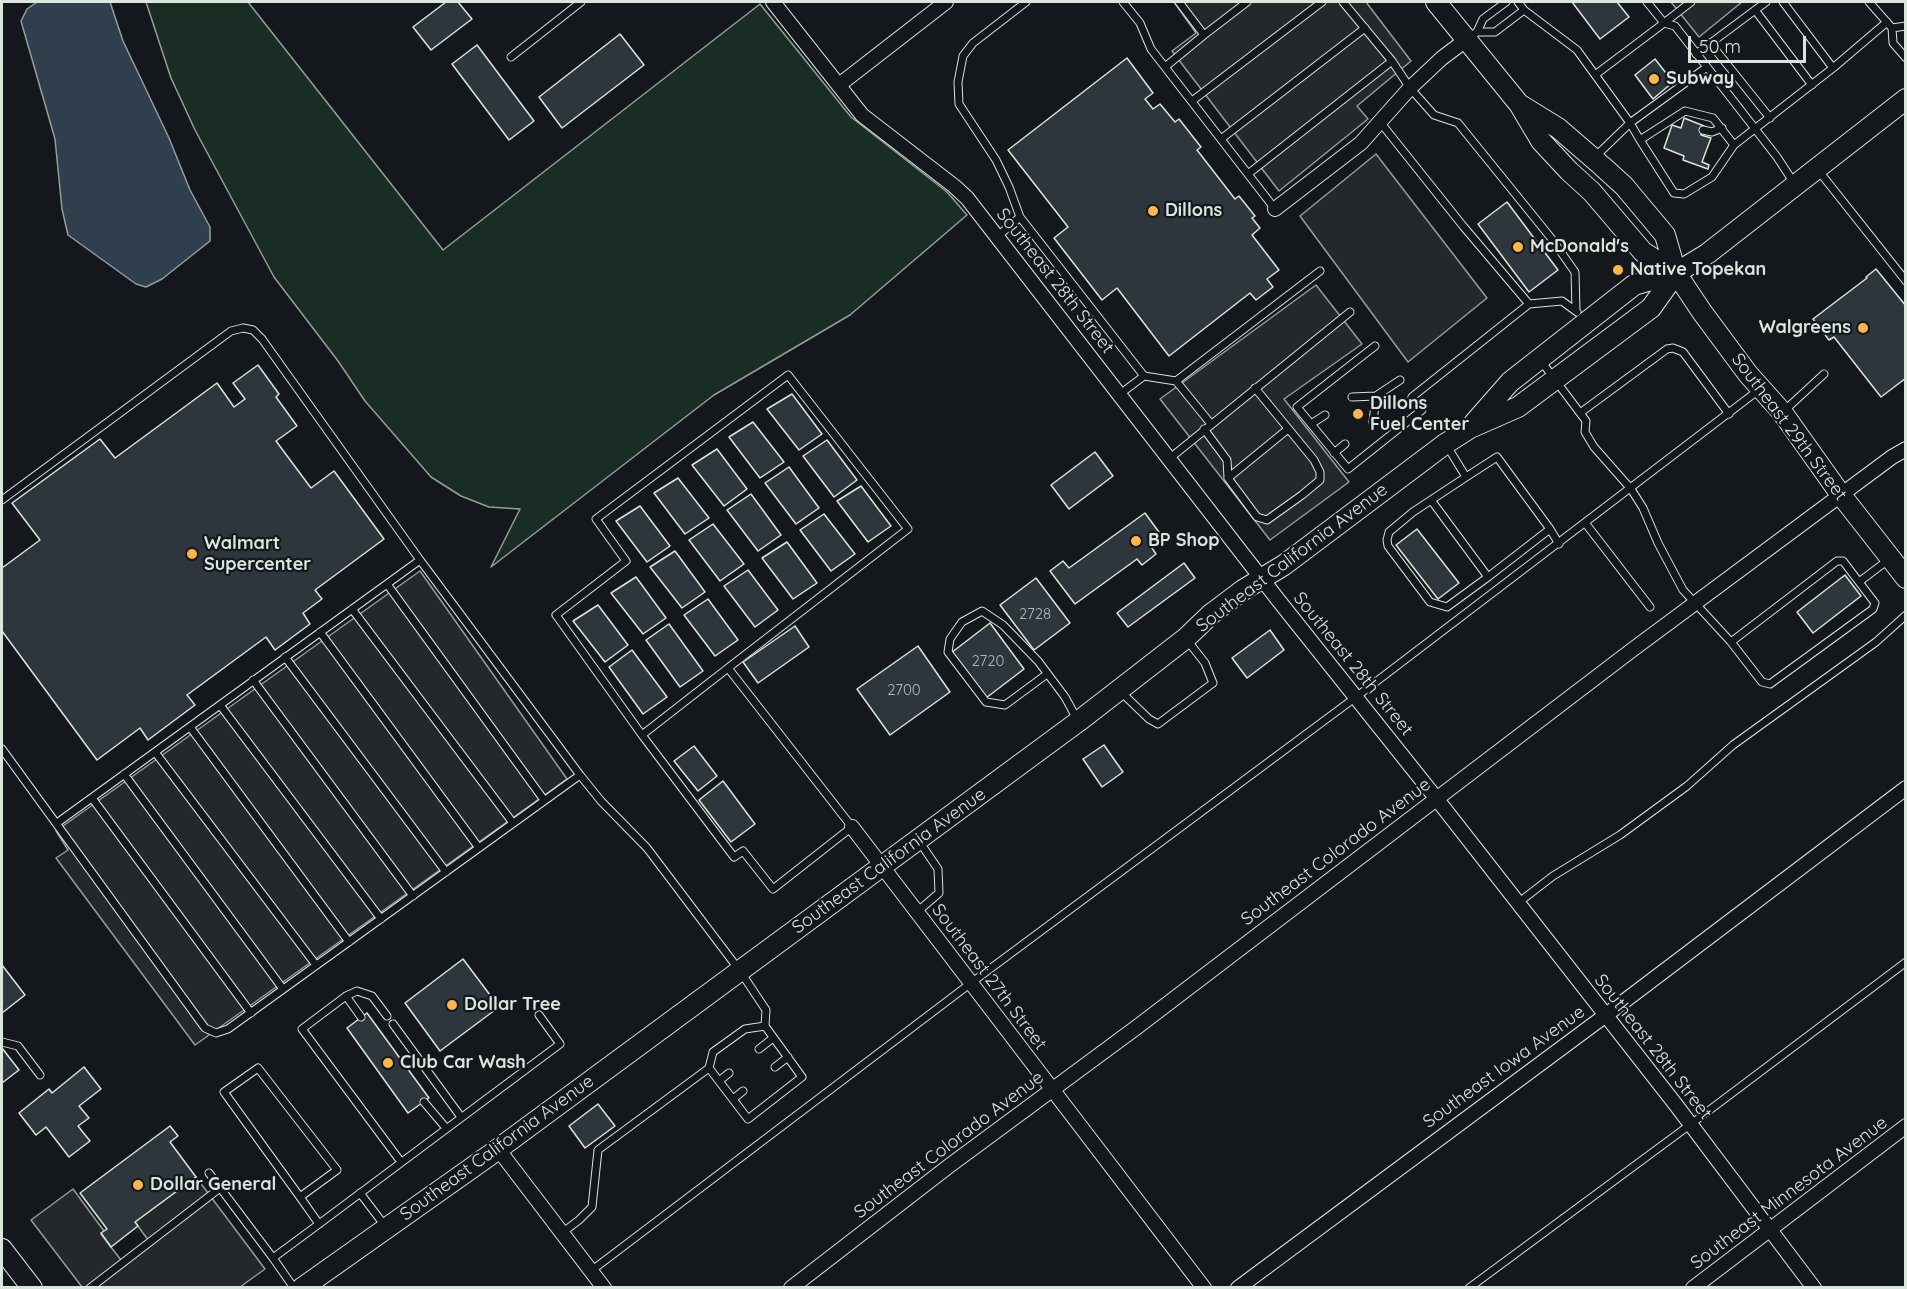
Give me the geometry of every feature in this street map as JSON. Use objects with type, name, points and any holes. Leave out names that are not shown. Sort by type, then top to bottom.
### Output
[{"type":"main road","name":"Southeast 29th Street","points":[[1436,2],[1472,36],[1519,104],[1540,141],[1592,192],[1643,252],[1676,273]]},
{"type":"main road","name":"Southeast California Avenue","points":[[1470,428],[1510,382],[1540,359],[1580,318],[1634,285],[1676,273],[1707,254],[1905,99]]},
{"type":"main road","name":"Southeast 29th Street","points":[[1519,104],[1558,128],[1624,186],[1665,235],[1676,273],[1701,312],[1761,389],[1782,412],[1841,495],[1905,578]]},
{"type":"main road","name":"Southeast California Avenue","points":[[302,1287],[498,1149],[918,840],[1120,690],[1186,638],[1211,614],[1284,565],[1445,444],[1470,428],[1518,407],[1651,308],[1676,273]]},
{"type":"main road","points":[[2,1249],[32,1287]]},
{"type":"street","name":"Southeast 28th Street","points":[[774,2],[862,115],[954,186],[967,198],[998,236],[1261,579],[1691,1124],[1814,1287]]},
{"type":"street","points":[[839,85],[946,2]]},
{"type":"street","points":[[1275,209],[1361,143],[1410,88],[1442,58],[1472,36]]},
{"type":"street","name":"Southeast Colorado Avenue","points":[[792,1287],[1436,798],[1695,603],[1905,449]]},
{"type":"street","name":"Southeast Iowa Avenue","points":[[1238,1287],[1606,1015],[1905,788]]},
{"type":"street","name":"Southeast 27th Street","points":[[852,827],[1204,1287]]},
{"type":"street","name":"Southeast Minnesota Avenue","points":[[1693,1287],[1905,1126]]},
{"type":"street","points":[[498,1149],[604,1287]]},
{"type":"lane","points":[[511,57],[581,2]]},
{"type":"lane","points":[[1026,2],[973,43],[963,56],[958,82],[959,104],[996,160],[1020,217],[1144,376],[1176,381],[1211,424]]},
{"type":"lane","points":[[1123,2],[1140,22],[1151,49],[1275,209]]},
{"type":"lane","points":[[1179,2],[1204,35]]},
{"type":"lane","points":[[1165,67],[1247,2]]},
{"type":"lane","points":[[1192,101],[1322,2]]},
{"type":"lane","points":[[1343,2],[1434,115],[1458,123],[1575,272],[1580,318]]},
{"type":"lane","points":[[1472,36],[1483,19],[1506,2]]},
{"type":"lane","points":[[1518,2],[1524,10],[1577,50],[1629,123],[1674,193],[1684,194],[1712,177],[1734,145],[1754,128],[1889,25],[1905,26]]},
{"type":"lane","points":[[1647,2],[1664,23],[1675,26],[1795,184]]},
{"type":"lane","points":[[1595,75],[1691,2]]},
{"type":"lane","points":[[1696,54],[1766,2]]},
{"type":"lane","points":[[1783,2],[1833,68]]},
{"type":"lane","points":[[1869,2],[1889,25],[1893,43],[1905,58]]},
{"type":"lane","points":[[1472,36],[1495,32],[1524,10]]},
{"type":"lane","points":[[1755,10],[1812,85]]},
{"type":"lane","points":[[1221,139],[1365,28]]},
{"type":"lane","points":[[1710,43],[1770,118]]},
{"type":"lane","points":[[1248,174],[1392,61]]},
{"type":"lane","points":[[1593,159],[1629,123],[1707,67]]},
{"type":"lane","points":[[1640,140],[1685,111],[1713,118],[1734,145]]},
{"type":"lane","points":[[1674,119],[1683,123]]},
{"type":"lane","points":[[1380,122],[1529,304]]},
{"type":"lane","points":[[1703,129],[1712,132],[1722,128]]},
{"type":"lane","points":[[1816,168],[1905,281]]},
{"type":"lane","points":[[998,236],[1020,217]]},
{"type":"lane","points":[[1176,381],[1320,272]]},
{"type":"lane","points":[[1412,397],[1529,304],[1562,301],[1580,318]]},
{"type":"lane","points":[[1169,459],[1350,312]]},
{"type":"lane","points":[[2,500],[231,331],[243,328],[253,330],[262,339],[420,560],[580,775],[601,801],[647,848],[740,971],[766,1010],[765,1026],[802,1077],[748,1119],[709,1068]]},
{"type":"lane","points":[[1375,346],[1297,407],[1348,469],[1422,410]]},
{"type":"lane","points":[[1580,413],[1667,349],[1673,348],[1683,352],[1729,414]]},
{"type":"lane","points":[[1540,359],[1586,422],[1585,432],[1594,447],[1631,489],[1643,508],[1658,543],[1683,590],[1731,642],[1762,682],[1770,684],[1874,609],[1875,603],[1843,561],[1837,561],[1731,642]]},
{"type":"lane","points":[[1782,412],[1824,374]]},
{"type":"lane","points":[[642,735],[908,529],[788,375],[596,519],[626,561],[556,615],[642,735],[734,857],[742,850],[773,889],[852,827]]},
{"type":"lane","points":[[1120,394],[1144,376]]},
{"type":"lane","points":[[1352,397],[1376,396],[1400,380]]},
{"type":"lane","points":[[1204,429],[1227,460],[1228,478],[1257,517],[1268,520],[1302,495],[1320,480],[1320,472],[1314,460],[1256,388]]},
{"type":"lane","points":[[591,1271],[971,983],[1356,698],[1761,389]]},
{"type":"lane","points":[[1372,422],[1376,396]]},
{"type":"lane","points":[[1311,424],[1325,415]]},
{"type":"lane","points":[[1228,478],[1288,429]]},
{"type":"lane","points":[[1334,453],[1346,444]]},
{"type":"lane","points":[[1445,444],[1466,477]]},
{"type":"lane","points":[[1550,530],[1447,607],[1430,602],[1388,546],[1389,532],[1431,500],[1497,457],[1550,530],[1559,544]]},
{"type":"lane","points":[[1431,500],[1488,577]]},
{"type":"lane","points":[[1586,524],[1650,607]]},
{"type":"lane","points":[[1859,582],[1890,559]]},
{"type":"lane","points":[[57,823],[420,560]]},
{"type":"lane","points":[[387,584],[544,800]]},
{"type":"lane","points":[[352,609],[513,823]]},
{"type":"lane","points":[[1047,674],[1005,705],[986,702],[948,652],[950,639],[962,622],[982,611],[1003,625],[1038,661],[1065,697],[1079,721]]},
{"type":"lane","points":[[1518,903],[1553,876],[1620,835],[1687,786],[1733,745],[1876,642],[1905,615]]},
{"type":"lane","points":[[320,632],[479,848]]},
{"type":"lane","points":[[1120,690],[1149,719],[1158,724],[1213,683],[1205,663],[1186,638]]},
{"type":"lane","points":[[285,657],[446,872]]},
{"type":"lane","name":"Southeast 27th Street","points":[[728,668],[852,827]]},
{"type":"lane","points":[[254,680],[413,896]]},
{"type":"lane","points":[[220,705],[381,919]]},
{"type":"lane","points":[[190,727],[349,942]]},
{"type":"lane","points":[[2,749],[205,1028],[216,1033],[228,1029],[251,1013],[580,775]]},
{"type":"lane","points":[[155,752],[316,965]]},
{"type":"lane","points":[[124,774],[283,989]]},
{"type":"lane","points":[[92,798],[251,1013]]},
{"type":"lane","points":[[917,912],[939,893],[938,869],[918,840]]},
{"type":"lane","points":[[1469,1287],[1691,1124],[1905,962]]},
{"type":"lane","points":[[387,1016],[372,996],[357,991],[346,996],[302,1029],[401,1162]]},
{"type":"lane","points":[[346,996],[361,1017]]},
{"type":"lane","points":[[273,1258],[561,1044],[539,1015]]},
{"type":"lane","points":[[393,1024],[461,1117]]},
{"type":"lane","points":[[562,1233],[592,1207],[598,1150],[709,1068],[713,1052],[744,1029],[765,1026]]},
{"type":"lane","points":[[759,1049],[773,1038]]},
{"type":"lane","points":[[2,1042],[18,1046],[40,1075]]},
{"type":"lane","points":[[774,1067],[788,1057]]},
{"type":"lane","points":[[300,1197],[337,1170],[258,1068],[224,1092],[300,1197],[320,1224]]},
{"type":"lane","points":[[719,1081],[729,1072]]},
{"type":"lane","points":[[733,1099],[743,1091]]},
{"type":"lane","points":[[424,1101],[446,1128]]},
{"type":"lane","points":[[209,1173],[294,1287]]},
{"type":"lane","points":[[90,1287],[220,1188]]},
{"type":"lane","points":[[360,1193],[387,1228]]},
{"type":"green space","points":[[146,2],[248,2],[443,250],[760,4],[851,117],[947,192],[967,215],[850,315],[714,395],[491,567],[520,509],[489,507],[461,496],[431,477],[365,401],[338,361],[274,277],[195,130],[171,78]]},
{"type":"shaded area","points":[[1174,2],[1366,2],[1411,61],[1357,106],[1368,119],[1279,191],[1172,51],[1196,33]]},
{"type":"shaded area","points":[[1671,2],[1742,2],[1699,37]]},
{"type":"shaded area","points":[[1376,154],[1487,298],[1408,362],[1300,216]]},
{"type":"shaded area","points":[[1316,285],[1362,344],[1284,399],[1349,482],[1270,540],[1160,399]]},
{"type":"shaded area","points":[[420,571],[567,779],[195,1045],[56,858],[68,850],[56,831]]},
{"type":"shaded area","points":[[196,1177],[265,1269],[240,1287],[82,1287],[31,1220],[73,1189],[104,1231],[101,1234],[124,1264],[151,1244],[135,1222]]},
{"type":"water","points":[[37,2],[110,2],[123,41],[169,138],[190,190],[210,227],[210,241],[162,279],[146,287],[136,284],[68,235],[62,209],[55,139],[21,21],[27,9]]},
{"type":"building","points":[[446,2],[458,2],[472,19],[431,50],[413,27]]},
{"type":"building","points":[[1572,2],[1617,2],[1629,17],[1600,39]]},
{"type":"building","points":[[620,34],[644,65],[562,128],[539,97]]},
{"type":"building","points":[[477,45],[534,121],[509,140],[452,64]]},
{"type":"building","name":"Dillons","points":[[1127,58],[1153,93],[1145,99],[1153,109],[1160,104],[1175,122],[1179,119],[1201,147],[1197,150],[1235,199],[1239,196],[1255,216],[1252,218],[1260,228],[1252,235],[1279,270],[1267,279],[1273,287],[1256,300],[1250,293],[1169,356],[1117,288],[1102,300],[1054,238],[1068,227],[1008,150]]},
{"type":"building","name":"Subway","points":[[1655,59],[1673,82],[1653,99],[1635,75]]},
{"type":"building","points":[[1684,118],[1704,126],[1701,135],[1711,138],[1702,162],[1709,165],[1708,169],[1683,160],[1684,156],[1664,148],[1672,125],[1681,128]]},
{"type":"building","name":"McDonald's","points":[[1507,202],[1558,270],[1529,292],[1478,224]]},
{"type":"building","name":"Walgreens","points":[[1876,269],[1906,306],[1906,378],[1881,397],[1834,337],[1829,340],[1813,319]]},
{"type":"building","name":"Walmart Supercenter","points":[[258,365],[279,394],[276,397],[297,426],[276,441],[311,488],[334,471],[384,539],[315,590],[322,599],[303,613],[310,624],[275,650],[266,637],[187,695],[195,705],[148,740],[140,728],[97,760],[2,631],[2,568],[40,540],[12,503],[100,439],[115,458],[217,383],[234,407],[245,399],[233,383]]},
{"type":"building","points":[[792,394],[822,434],[799,450],[767,409]]},
{"type":"building","points":[[753,422],[784,462],[760,478],[729,437]]},
{"type":"building","points":[[827,440],[857,480],[834,497],[803,456]]},
{"type":"building","points":[[717,449],[747,489],[724,506],[692,465]]},
{"type":"building","points":[[1095,452],[1113,476],[1069,509],[1051,485]]},
{"type":"building","points":[[789,467],[819,508],[796,524],[765,483]]},
{"type":"building","points":[[678,478],[709,518],[685,534],[654,493]]},
{"type":"building","points":[[861,486],[891,526],[868,542],[837,501]]},
{"type":"building","points":[[751,494],[781,535],[758,551],[727,510]]},
{"type":"building","points":[[640,506],[670,546],[647,562],[616,521]]},
{"type":"building","points":[[1145,513],[1164,539],[1152,548],[1156,554],[1142,565],[1137,559],[1075,604],[1050,571],[1063,561],[1069,568]]},
{"type":"building","points":[[824,514],[855,554],[831,571],[800,530]]},
{"type":"building","points":[[713,524],[744,564],[720,581],[689,540]]},
{"type":"building","points":[[1417,529],[1459,583],[1438,599],[1396,545]]},
{"type":"building","points":[[787,542],[817,583],[793,599],[762,558]]},
{"type":"building","points":[[675,551],[705,592],[682,608],[650,567]]},
{"type":"building","points":[[1184,563],[1195,578],[1128,627],[1117,613]]},
{"type":"building","points":[[748,570],[778,610],[755,627],[724,586]]},
{"type":"building","points":[[1845,575],[1861,596],[1813,633],[1797,612]]},
{"type":"building","points":[[636,577],[666,618],[643,634],[611,593]]},
{"type":"building","points":[[1036,578],[1070,623],[1034,650],[1000,605]]},
{"type":"building","points":[[708,599],[738,640],[715,656],[684,615]]},
{"type":"building","points":[[598,605],[628,645],[605,662],[573,621]]},
{"type":"building","points":[[990,623],[1024,669],[986,698],[951,653]]},
{"type":"building","points":[[669,624],[703,671],[680,687],[646,640]]},
{"type":"building","points":[[795,626],[809,647],[758,683],[743,662]]},
{"type":"building","points":[[1270,630],[1284,650],[1247,678],[1232,658]]},
{"type":"building","points":[[918,646],[950,692],[890,735],[857,689]]},
{"type":"building","points":[[632,650],[667,697],[643,714],[609,667]]},
{"type":"building","points":[[1104,745],[1123,772],[1102,787],[1083,759]]},
{"type":"building","points":[[694,746],[717,776],[698,791],[674,761]]},
{"type":"building","points":[[723,781],[755,824],[731,842],[699,800]]},
{"type":"building","name":"Dollar Tree","points":[[463,959],[499,1007],[440,1051],[405,1003]]},
{"type":"building","points":[[2,965],[25,995],[2,1013]]},
{"type":"building","name":"Club Car Wash","points":[[367,1013],[429,1098],[408,1113],[347,1028]]},
{"type":"building","points":[[2,1048],[19,1070],[2,1083]]},
{"type":"building","points":[[84,1067],[101,1089],[79,1106],[89,1118],[78,1126],[90,1141],[69,1157],[46,1127],[36,1135],[19,1113],[49,1089],[52,1093]]},
{"type":"building","points":[[598,1104],[615,1126],[585,1148],[569,1126]]},
{"type":"building","name":"Dollar General","points":[[170,1126],[178,1136],[170,1142],[196,1177],[135,1222],[138,1226],[111,1247],[101,1233],[107,1229],[80,1193]]},
{"type":"place","name":"Subway","points":[[1654,79]]},
{"type":"place","name":"Dillons","points":[[1153,211]]},
{"type":"place","name":"McDonald's","points":[[1518,247]]},
{"type":"place","name":"Native Topekan","points":[[1618,270]]},
{"type":"place","name":"Walgreens","points":[[1863,328]]},
{"type":"place","name":"Dillons Fuel Center","points":[[1358,414]]},
{"type":"place","name":"BP Shop","points":[[1136,541]]},
{"type":"place","name":"Walmart Supercenter","points":[[192,554]]},
{"type":"place","name":"Dollar Tree","points":[[452,1005]]},
{"type":"place","name":"Club Car Wash","points":[[388,1063]]},
{"type":"place","name":"Dollar General","points":[[138,1185]]}]
